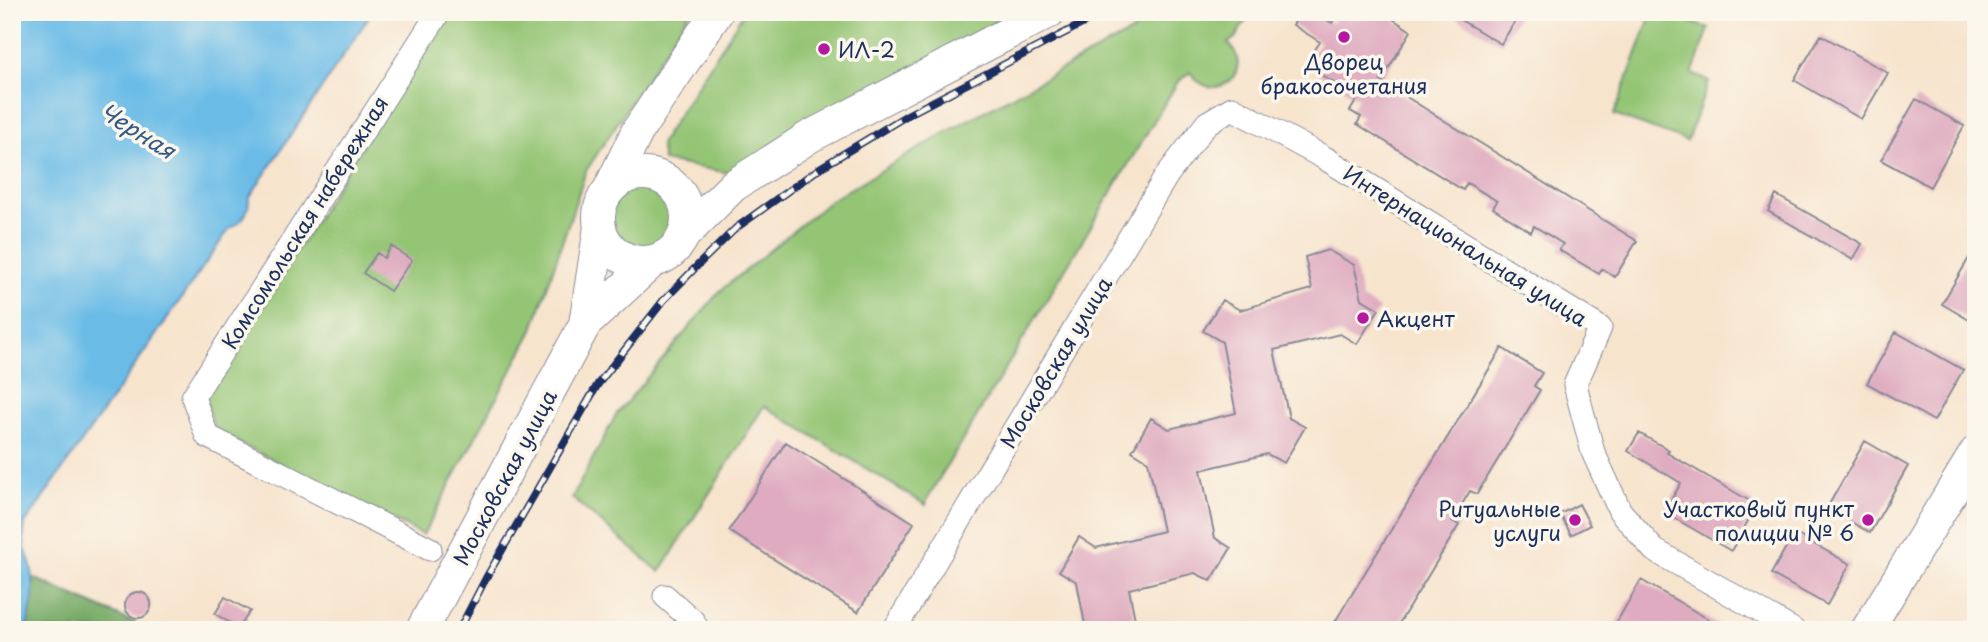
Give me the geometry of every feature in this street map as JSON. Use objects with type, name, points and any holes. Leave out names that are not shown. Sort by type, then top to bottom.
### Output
[{"type":"main road","points":[[585,324],[603,200],[639,130],[717,12]]},
{"type":"main road","points":[[600,227],[605,240],[614,251],[625,258],[639,262],[666,256],[733,186],[809,137],[1049,12]]},
{"type":"main road","points":[[639,130],[660,179],[682,195],[687,208],[684,235]]},
{"type":"main road","points":[[610,188],[621,179],[634,174],[733,186]]},
{"type":"main road","points":[[585,324],[653,261]]},
{"type":"main road","name":"Московская улица","points":[[422,630],[585,324]]},
{"type":"main road","points":[[1867,630],[1976,452]]},
{"type":"street","name":"Комсомольская набережная","points":[[430,550],[207,436],[193,397],[439,12]]},
{"type":"street","name":"Московская улица","points":[[894,630],[1167,175],[1207,123],[1232,108]]},
{"type":"street","name":"Интернациональная улица","points":[[1232,108],[1323,158],[1600,328],[1575,385],[1593,452],[1620,511],[1654,550],[1793,630]]},
{"type":"street","points":[[664,596],[693,621],[698,630]]},
{"type":"green space","points":[[445,12],[690,12],[586,171],[532,332],[423,535],[215,431],[205,398]]},
{"type":"green space","points":[[744,12],[1015,12],[729,173],[663,161],[660,144]]},
{"type":"green space","points":[[1168,12],[1251,12],[1235,38],[1228,43],[1236,54],[1238,64],[1235,74],[1229,82],[1220,86],[1210,87],[1190,72],[1177,83],[927,499],[926,505],[764,406],[660,572],[572,498],[616,415],[719,292],[831,200],[964,122]]},
{"type":"green space","points":[[1652,12],[1664,12],[1709,29],[1692,74],[1709,81],[1687,141],[1614,115]]},
{"type":"green space","points":[[643,185],[655,187],[666,194],[673,205],[673,229],[666,240],[655,247],[643,249],[631,247],[620,240],[613,229],[611,217],[613,205],[620,194],[631,187]]},
{"type":"green space","points":[[34,578],[150,630],[26,630]]},
{"type":"water","name":"Черная","points":[[12,12],[372,12],[249,198],[244,216],[230,228],[25,524],[24,541],[33,585],[26,630],[12,630]]},
{"type":"building","points":[[1301,12],[1314,12],[1332,23],[1339,12],[1382,12],[1411,31],[1381,81],[1637,241],[1615,277],[1602,269],[1599,274],[1559,250],[1563,244],[1534,226],[1531,232],[1493,208],[1497,201],[1467,183],[1463,190],[1357,124],[1361,117],[1350,111],[1358,98],[1305,65],[1320,42],[1293,25]]},
{"type":"building","points":[[1447,12],[1521,12],[1501,44]]},
{"type":"building","points":[[1821,35],[1888,73],[1861,119],[1794,80]]},
{"type":"building","points":[[1916,99],[1964,126],[1930,187],[1881,160]]},
{"type":"building","points":[[1776,195],[1862,244],[1853,260],[1768,211]]},
{"type":"building","points":[[391,246],[412,260],[390,291],[363,273],[377,253],[384,258]]},
{"type":"building","points":[[1976,246],[1976,324],[1942,304]]},
{"type":"building","points":[[1328,250],[1354,265],[1362,299],[1379,309],[1357,344],[1340,334],[1274,350],[1289,418],[1305,427],[1284,463],[1267,454],[1201,470],[1215,538],[1231,548],[1211,581],[1195,573],[1129,589],[1137,630],[1086,630],[1077,582],[1059,571],[1079,537],[1096,548],[1163,531],[1148,461],[1132,451],[1151,418],[1169,429],[1236,413],[1222,342],[1203,331],[1222,300],[1240,310],[1312,289],[1305,257]]},
{"type":"building","points":[[1896,332],[1963,370],[1934,421],[1867,383]]},
{"type":"building","points":[[1502,348],[1542,373],[1534,386],[1540,390],[1477,494],[1470,491],[1452,521],[1459,525],[1395,630],[1330,630]]},
{"type":"building","points":[[1639,433],[1669,450],[1667,453],[1757,505],[1731,551],[1664,512],[1681,483],[1628,451]]},
{"type":"building","points":[[1865,441],[1908,466],[1870,533],[1827,508]]},
{"type":"building","points":[[786,442],[914,523],[858,612],[729,531]]},
{"type":"building","name":"Ритуальные услуги","points":[[1579,504],[1590,525],[1571,535],[1560,514]]},
{"type":"building","points":[[1794,533],[1850,564],[1827,605],[1771,574]]},
{"type":"building","points":[[1641,580],[1727,630],[1612,630]]},
{"type":"building","points":[[138,592],[147,596],[151,605],[147,614],[138,618],[129,614],[125,605],[129,596]]},
{"type":"building","points":[[225,597],[250,611],[239,628],[215,614]]},
{"type":"railway","points":[[459,630],[598,384],[663,301],[736,228],[820,168],[909,114],[1105,12]]},
{"type":"place","name":"Дворец бракосочетания","points":[[1344,37]]},
{"type":"place","name":"ИЛ-2","points":[[824,49]]},
{"type":"place","name":"Акцент","points":[[1363,318]]},
{"type":"place","name":"Ритуальные услуги","points":[[1575,520]]},
{"type":"place","name":"Участковый пункт полиции № 6","points":[[1868,520]]}]
